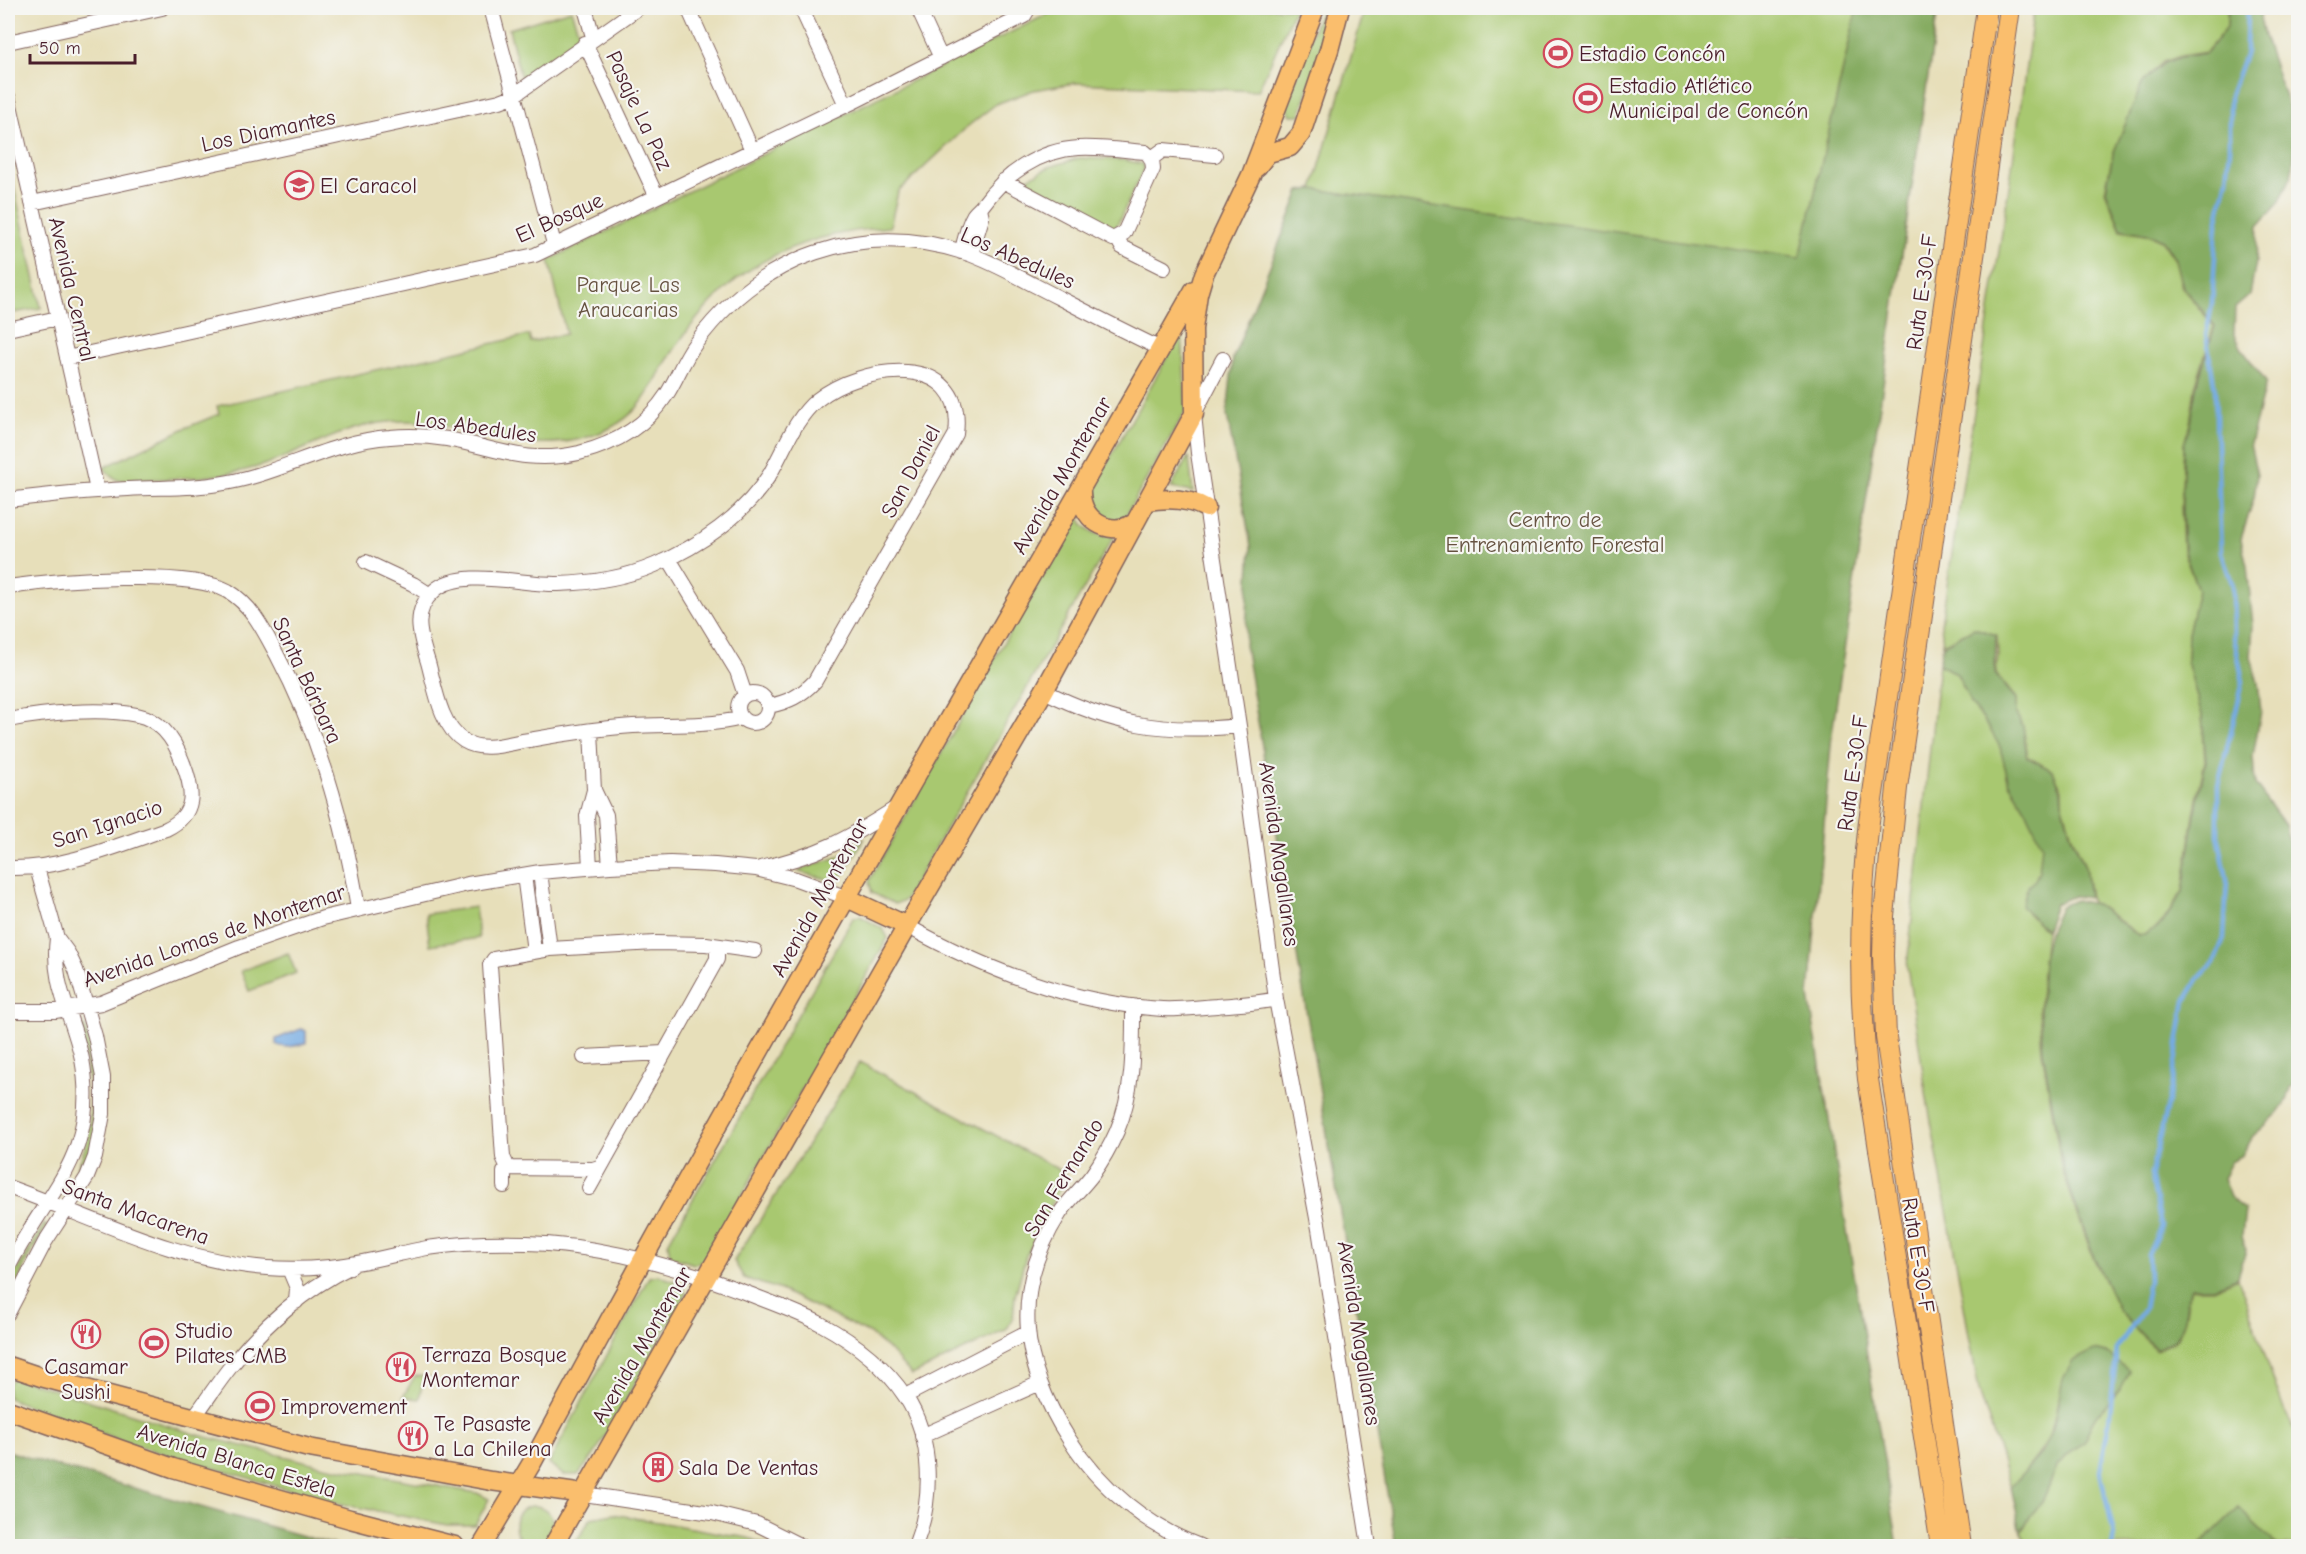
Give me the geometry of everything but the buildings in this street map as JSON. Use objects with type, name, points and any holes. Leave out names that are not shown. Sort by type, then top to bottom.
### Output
[{"type":"highway","name":"Ruta E-30-F","points":[[1941,1546],[1869,1090],[1861,1011],[1860,936],[1869,821],[1987,8]]},
{"type":"highway","name":"Ruta E-30-F","points":[[1961,1546],[1891,1077],[1884,997],[1884,916],[1897,788],[2010,8]]},
{"type":"main road","name":"Avenida Magallanes","points":[[1194,414],[1193,329],[1198,294],[1204,274],[1251,176],[1315,8]]},
{"type":"main road","name":"Avenida Magallanes","points":[[1251,176],[1268,153],[1290,147],[1295,143],[1304,125],[1329,50],[1340,8]]},
{"type":"main road","points":[[1280,101],[1282,118],[1287,123],[1304,125]]},
{"type":"main road","name":"Avenida Montemar","points":[[482,1546],[845,897],[1204,274]]},
{"type":"main road","name":"Avenida Montemar","points":[[554,1546],[906,926],[1044,691],[1194,414]]},
{"type":"main road","points":[[1081,490],[1082,505],[1096,523],[1115,529],[1133,524]]},
{"type":"main road","points":[[1147,501],[1173,499],[1198,503],[1206,508]]},
{"type":"main road","name":"Avenida Lomas de Montemar","points":[[845,897],[906,926]]},
{"type":"main road","name":"Avenida Blanca Estela","points":[[8,1366],[41,1377],[309,1448],[584,1494]]},
{"type":"main road","name":"Avenida Blanca Estela","points":[[8,1410],[173,1468],[350,1519],[455,1546]]},
{"type":"street","points":[[8,42],[162,8]]},
{"type":"street","points":[[491,8],[554,244]]},
{"type":"street","name":"Pasaje La Paz","points":[[585,8],[589,40],[656,195]]},
{"type":"street","points":[[513,96],[589,40],[638,8]]},
{"type":"street","points":[[688,8],[752,150]]},
{"type":"street","points":[[801,8],[846,105]]},
{"type":"street","points":[[918,8],[941,58]]},
{"type":"street","name":"El Bosque","points":[[66,358],[535,255],[941,58],[1024,16],[1029,8]]},
{"type":"street","name":"Avenida Central","points":[[8,96],[13,146],[32,203],[96,490]]},
{"type":"street","name":"Los Diamantes","points":[[32,203],[500,101],[513,96]]},
{"type":"street","points":[[966,253],[982,218],[980,209],[1003,181],[1025,165],[1064,150],[1079,148],[1144,152],[1152,158],[1153,169],[1124,233],[1117,238],[1109,238],[1003,181]]},
{"type":"street","points":[[1152,158],[1162,150],[1215,155]]},
{"type":"street","points":[[1117,238],[1122,247],[1164,268]]},
{"type":"street","name":"Los Abedules","points":[[8,500],[96,490],[181,488],[229,482],[252,478],[347,444],[385,437],[445,439],[501,453],[531,457],[563,456],[580,452],[613,441],[642,422],[664,398],[690,351],[721,312],[752,285],[779,268],[826,249],[866,241],[906,241],[966,253],[1161,349]]},
{"type":"street","points":[[8,329],[58,318]]},
{"type":"street","points":[[1194,414],[1223,359]]},
{"type":"street","name":"San Daniel","points":[[884,372],[899,372],[927,376],[939,382],[950,396],[957,414],[956,434],[837,645],[807,689],[790,701],[768,706],[766,716],[752,723],[742,718],[718,724],[636,726],[487,747],[471,744],[458,736],[448,724],[418,629],[421,611],[430,595],[440,586],[456,579],[532,584],[580,583],[626,574],[669,559],[708,537],[759,492],[805,412],[828,392],[855,379],[884,372]]},
{"type":"street","name":"Avenida Magallanes","points":[[1194,414],[1276,999],[1319,1229],[1369,1546]]},
{"type":"street","points":[[669,559],[737,671],[746,694]]},
{"type":"street","points":[[366,562],[413,584],[430,595]]},
{"type":"street","name":"Santa Bárbara","points":[[8,587],[75,580],[194,581],[217,586],[246,604],[280,660],[322,759],[351,869],[358,909]]},
{"type":"street","points":[[1044,691],[1107,718],[1140,725],[1166,729],[1239,726]]},
{"type":"street","points":[[742,718],[738,705],[746,694],[760,694],[767,701],[768,706]]},
{"type":"street","name":"San Ignacio","points":[[8,720],[46,714],[92,712],[137,715],[148,719],[158,724],[173,740],[191,787],[192,796],[186,813],[174,825],[142,838],[37,868],[8,868]]},
{"type":"street","points":[[590,867],[586,816],[594,790],[591,731]]},
{"type":"street","points":[[594,790],[606,814],[610,866]]},
{"type":"street","name":"Avenida Lomas de Montemar","points":[[756,869],[792,861],[830,848],[896,808]]},
{"type":"street","name":"Avenida Lomas de Montemar","points":[[8,1011],[55,1011],[101,1003],[239,947],[302,925],[358,909],[468,884],[540,872],[670,863],[756,869],[796,879],[845,897]]},
{"type":"street","name":"San Ignacio","points":[[8,1313],[45,1242],[87,1177],[97,1146],[103,1114],[101,1061],[86,1005],[76,970],[68,953],[57,938],[37,868]]},
{"type":"street","points":[[540,872],[550,949]]},
{"type":"street","points":[[524,875],[534,951]]},
{"type":"street","name":"Avenida Lomas de Montemar","points":[[906,926],[965,957],[1063,993],[1133,1006],[1164,1009],[1259,1003],[1276,999]]},
{"type":"street","name":"San Ignacio","points":[[8,1268],[67,1173],[74,1157],[84,1110],[84,1076],[81,1058],[56,974],[57,938]]},
{"type":"street","points":[[507,1168],[503,1157],[490,966],[497,958],[550,949],[655,943],[717,946],[755,951]]},
{"type":"street","points":[[589,1188],[717,959],[717,946]]},
{"type":"street","name":"San Fernando","points":[[1133,1006],[1132,1077],[1124,1112],[1103,1159],[1060,1214],[1042,1248],[1030,1290],[1027,1334],[1040,1383],[1059,1423],[1099,1478],[1124,1501],[1153,1522],[1200,1546]]},
{"type":"street","points":[[584,1057],[664,1053]]},
{"type":"street","points":[[507,1168],[593,1169],[599,1167]]},
{"type":"street","points":[[504,1186],[504,1172],[507,1168]]},
{"type":"street","name":"Santa Macarena","points":[[8,1187],[149,1242],[237,1265],[289,1269],[359,1263],[427,1248],[495,1243],[564,1246],[644,1260],[707,1278],[801,1314],[830,1329],[858,1348],[905,1396],[922,1436],[927,1461],[928,1486],[924,1520],[915,1546]]},
{"type":"street","name":"Santa Macarena","points":[[194,1417],[247,1348],[296,1302],[325,1280],[359,1263]]},
{"type":"street","points":[[289,1269],[297,1288],[296,1302]]},
{"type":"street","points":[[905,1396],[1027,1334]]},
{"type":"street","points":[[922,1436],[1040,1383]]},
{"type":"street","name":"Avenida Blanca Estela","points":[[584,1494],[723,1516],[757,1524],[801,1546]]},
{"type":"green space","name":"Parque Las Araucarias","points":[[1060,8],[1295,8],[1258,91],[1075,83],[1034,90],[996,104],[968,126],[898,192],[890,227],[854,231],[790,248],[762,262],[737,279],[691,326],[639,405],[622,421],[593,435],[558,443],[522,443],[430,423],[388,422],[352,429],[269,463],[232,473],[194,478],[117,480],[103,468],[219,414],[217,406],[529,335],[531,342],[566,334],[549,260]]},
{"type":"green space","points":[[1321,8],[1334,8],[1300,115],[1291,115],[1286,105]]},
{"type":"green space","name":"Estadio Atlético Municipal de Concón","points":[[1365,8],[1857,8],[1800,259],[1313,189]]},
{"type":"green space","name":"Centro de Entrenamiento Forestal","points":[[1857,8],[1938,8],[1832,734],[1809,996],[1898,1546],[1396,1546],[1245,645],[1251,546],[1227,415],[1233,358],[1300,191],[1313,189],[1800,258]]},
{"type":"green space","points":[[2034,8],[2227,8],[2227,27],[2206,52],[2163,62],[2143,82],[2113,154],[2105,191],[2121,230],[2152,235],[2162,241],[2175,260],[2182,288],[2214,326],[2195,387],[2190,424],[2184,444],[2181,506],[2183,551],[2198,590],[2188,634],[2187,661],[2202,715],[2205,761],[2194,814],[2183,891],[2162,923],[2144,935],[2138,934],[2096,904],[2091,903],[2085,866],[2072,836],[2062,802],[2062,790],[2053,771],[2028,757],[2023,726],[2016,714],[2016,698],[1996,674],[1997,635],[1974,628],[1943,644],[1941,624],[2011,174]]},
{"type":"green space","points":[[2228,8],[2263,8],[2260,17],[2264,36],[2288,106],[2295,149],[2291,177],[2279,203],[2258,226],[2256,262],[2250,295],[2235,308],[2234,333],[2242,349],[2266,382],[2250,444],[2257,475],[2254,498],[2241,539],[2247,566],[2253,625],[2251,657],[2258,683],[2261,712],[2253,756],[2255,784],[2285,825],[2291,851],[2298,862],[2298,1081],[2291,1087],[2287,1101],[2279,1112],[2252,1138],[2242,1156],[2231,1162],[2223,1179],[2230,1197],[2245,1210],[2242,1236],[2246,1250],[2238,1277],[2214,1288],[2191,1288],[2178,1335],[2172,1341],[2156,1349],[2119,1311],[2093,1255],[2063,1169],[2043,1051],[2040,1011],[2043,959],[2049,932],[2060,907],[2075,900],[2095,904],[2138,935],[2144,935],[2162,924],[2183,892],[2206,761],[2202,715],[2187,661],[2188,634],[2198,590],[2184,551],[2182,506],[2184,444],[2196,388],[2215,326],[2183,287],[2176,260],[2163,240],[2153,235],[2121,229],[2106,191],[2113,154],[2143,82],[2164,63],[2181,57],[2206,53],[2227,27]]},
{"type":"green space","points":[[571,10],[580,36],[521,78],[509,29]]},
{"type":"green space","points":[[1079,158],[1124,160],[1143,164],[1144,169],[1116,227],[1111,228],[1023,183],[1024,180],[1049,167]]},
{"type":"green space","points":[[8,169],[10,169],[41,308],[14,313],[8,282]]},
{"type":"green space","points":[[1182,331],[1186,410],[1124,518],[1114,521],[1100,517],[1088,497]]},
{"type":"green space","points":[[1188,457],[1193,492],[1171,488]]},
{"type":"green space","points":[[1077,513],[1079,519],[1091,531],[1102,536],[1114,536],[905,900],[895,904],[872,893],[869,881]]},
{"type":"green space","points":[[1974,628],[1996,635],[1995,674],[2016,699],[2016,714],[2023,726],[2027,757],[2053,771],[2061,790],[2071,836],[2085,867],[2089,898],[2073,896],[2055,904],[2046,930],[2021,906],[2028,886],[2035,880],[2039,871],[2042,845],[2026,810],[2009,783],[2000,747],[1971,703],[1957,674],[1939,664],[1943,645]]},
{"type":"green space","points":[[1939,664],[1957,674],[1971,703],[2000,746],[2009,783],[2026,810],[2042,845],[2042,860],[2027,913],[2046,930],[2039,1010],[2042,1051],[2062,1169],[2092,1255],[2119,1311],[2156,1350],[2179,1336],[2191,1289],[2214,1289],[2238,1278],[2284,1410],[2298,1435],[2298,1546],[2278,1546],[2238,1508],[2199,1546],[2028,1546],[2021,1532],[2042,1502],[2058,1464],[2084,1441],[2093,1420],[2103,1408],[2058,1401],[2047,1439],[2011,1487],[1979,1391],[1927,1099],[1907,966]]},
{"type":"green space","points":[[865,838],[838,882],[799,872],[801,869],[838,857]]},
{"type":"green space","points":[[475,907],[479,938],[430,945],[426,914]]},
{"type":"green space","points":[[860,916],[883,929],[888,938],[704,1262],[694,1264],[670,1256],[668,1243],[853,918]]},
{"type":"green space","points":[[288,953],[296,973],[249,991],[241,971]]},
{"type":"green space","points":[[81,1025],[85,1027],[91,1048],[98,1108],[92,1146],[75,1185],[71,1186],[70,1183],[80,1162],[90,1124],[90,1088],[79,1028]]},
{"type":"green space","points":[[860,1062],[1067,1174],[1026,1256],[1015,1296],[1013,1319],[1006,1330],[912,1375],[890,1351],[870,1334],[781,1290],[744,1278],[734,1261]]},
{"type":"green space","points":[[44,1224],[47,1226],[29,1256],[8,1302],[8,1286]]},
{"type":"green space","points":[[658,1275],[682,1284],[686,1294],[594,1455],[578,1475],[563,1475],[549,1463],[649,1277]]},
{"type":"green space","points":[[2094,1350],[2106,1353],[2130,1371],[2120,1390],[2093,1420],[2084,1441],[2058,1464],[2042,1502],[2021,1532],[2011,1487],[2043,1451],[2053,1428],[2063,1379],[2073,1361]]},
{"type":"green space","points":[[415,1376],[431,1377],[422,1385],[419,1399],[403,1397]]},
{"type":"green space","points":[[14,1377],[198,1435],[324,1466],[477,1493],[489,1499],[475,1525],[447,1525],[332,1502],[130,1444],[8,1398],[8,1384]]},
{"type":"green space","points":[[8,1451],[43,1462],[338,1546],[8,1546]]},
{"type":"green space","points":[[534,1506],[547,1512],[553,1525],[547,1538],[534,1544],[521,1538],[515,1525],[521,1512]]},
{"type":"green space","points":[[2238,1508],[2278,1546],[2199,1546]]},
{"type":"green space","points":[[613,1514],[748,1538],[770,1546],[578,1546],[576,1542],[591,1518]]},
{"type":"water","points":[[301,1029],[306,1031],[306,1043],[286,1047],[276,1044],[276,1039]]},
{"type":"waterway","points":[[2112,1546],[2114,1535],[2100,1472],[2109,1422],[2117,1348],[2144,1309],[2149,1281],[2148,1255],[2161,1226],[2151,1174],[2171,1088],[2185,1000],[2199,978],[2214,963],[2224,938],[2227,879],[2218,835],[2218,785],[2243,682],[2234,637],[2233,586],[2221,552],[2215,390],[2206,335],[2212,304],[2217,223],[2227,179],[2230,149],[2230,96],[2246,52],[2247,8]]},
{"type":"place","name":"Estadio Concón","points":[[1558,53]]},
{"type":"place","name":"Estadio Atlético Municipal de Concón","points":[[1588,98]]},
{"type":"place","name":"El Caracol","points":[[299,185]]},
{"type":"place","name":"Casamar Sushi","points":[[86,1334]]},
{"type":"place","name":"Studio Pilates CMB","points":[[154,1343]]},
{"type":"place","name":"Terraza Bosque Montemar","points":[[401,1367]]},
{"type":"place","name":"Improvement","points":[[260,1406]]},
{"type":"place","name":"Te Pasaste a La Chilena","points":[[413,1436]]},
{"type":"place","name":"Sala De Ventas","points":[[658,1467]]}]
